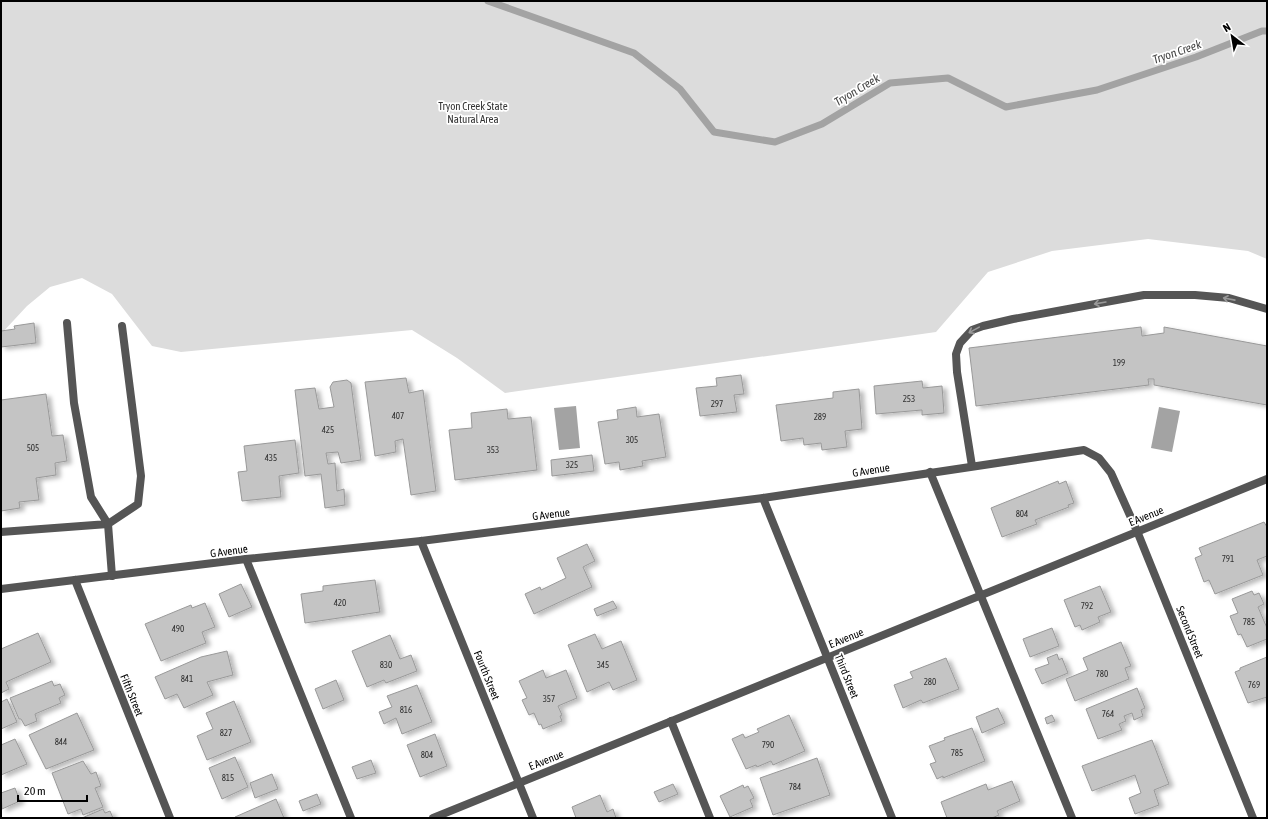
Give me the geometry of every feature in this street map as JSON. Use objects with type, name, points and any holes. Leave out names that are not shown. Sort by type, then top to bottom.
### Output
[{"type":"street","points":[[972,466],[957,372],[956,354],[960,343],[972,330],[1013,319],[1144,295],[1195,295],[1229,298],[1267,309]]},
{"type":"street","points":[[67,323],[74,402],[91,497],[108,524],[112,576]]},
{"type":"street","points":[[1,532],[108,524],[138,504],[141,476],[122,326]]},
{"type":"street","name":"G Avenue","points":[[1,589],[246,559],[421,541],[763,498],[1079,449],[1090,452],[1099,458]]},
{"type":"street","name":"Second Street","points":[[1099,458],[1111,473],[1137,531],[1253,818]]},
{"type":"street","points":[[930,472],[982,595],[1072,818]]},
{"type":"street","name":"E Avenue","points":[[432,818],[1267,479]]},
{"type":"street","name":"Third Street","points":[[763,498],[892,818]]},
{"type":"street","name":"Fourth Street","points":[[421,541],[533,818]]},
{"type":"street","points":[[246,559],[351,818]]},
{"type":"street","name":"Fifth Street","points":[[75,580],[170,818]]},
{"type":"street","points":[[671,721],[710,818]]},
{"type":"green space","name":"Tryon Creek State Natural Area","points":[[1,1],[1267,1],[1267,259],[1248,251],[1148,239],[1052,251],[988,272],[936,332],[505,393],[457,358],[412,330],[181,352],[152,346],[112,294],[82,278],[50,287],[27,306],[1,334]]},
{"type":"shaded area","points":[[576,406],[580,448],[559,450],[554,408]]},
{"type":"shaded area","points":[[1159,407],[1180,411],[1172,452],[1151,448]]},
{"type":"building","points":[[34,323],[36,343],[1,347],[1,331],[15,329],[14,326]]},
{"type":"building","points":[[1141,327],[1142,336],[1164,333],[1164,327],[1267,346],[1267,405],[1154,385],[1154,379],[1148,379],[1149,385],[976,406],[969,348]]},
{"type":"building","points":[[741,375],[744,394],[734,395],[737,412],[700,416],[696,388],[717,386],[716,378]]},
{"type":"building","points":[[406,378],[409,393],[423,390],[436,491],[411,495],[403,439],[395,441],[396,452],[375,456],[365,382]]},
{"type":"building","points":[[347,380],[351,383],[361,460],[341,463],[338,452],[326,453],[328,464],[335,463],[337,491],[344,489],[345,505],[325,508],[321,474],[305,476],[295,390],[315,388],[319,409],[334,407],[330,387],[333,382]]},
{"type":"building","points":[[922,381],[923,388],[942,386],[944,413],[922,415],[922,410],[876,414],[874,386]]},
{"type":"building","points":[[859,389],[862,429],[845,431],[847,447],[822,450],[821,443],[804,445],[803,438],[781,441],[776,405],[833,398],[833,392]]},
{"type":"building","points":[[46,394],[52,436],[63,435],[67,461],[55,463],[56,475],[36,478],[39,500],[19,502],[20,508],[1,511],[1,400]]},
{"type":"building","points":[[636,407],[637,417],[659,414],[666,457],[642,461],[643,466],[620,470],[619,462],[605,464],[598,422],[618,419],[617,410]]},
{"type":"building","points":[[507,409],[508,419],[531,417],[537,470],[455,480],[449,430],[472,428],[471,413]]},
{"type":"building","points":[[295,440],[299,473],[279,476],[281,497],[242,501],[238,472],[247,471],[244,446]]},
{"type":"building","points":[[592,455],[594,471],[552,476],[551,460]]},
{"type":"building","points":[[1058,481],[1059,484],[1066,481],[1074,503],[1068,505],[1069,507],[1035,520],[1037,524],[1002,537],[991,508]]},
{"type":"building","points":[[1264,522],[1267,527],[1267,556],[1257,560],[1263,575],[1215,594],[1209,580],[1204,582],[1195,558],[1202,555],[1199,548]]},
{"type":"building","points":[[587,544],[595,561],[583,567],[592,587],[534,614],[525,594],[540,587],[541,590],[566,578],[557,558]]},
{"type":"building","points":[[375,580],[380,612],[305,623],[301,594],[323,591],[323,586]]},
{"type":"building","points":[[241,584],[252,607],[229,617],[219,594]]},
{"type":"building","points":[[1100,586],[1111,612],[1098,617],[1100,622],[1082,630],[1080,625],[1075,627],[1064,600]]},
{"type":"building","points":[[1252,591],[1254,595],[1259,593],[1264,604],[1258,607],[1267,628],[1267,639],[1247,647],[1241,634],[1238,635],[1230,616],[1238,613],[1232,599]]},
{"type":"building","points":[[613,601],[617,608],[597,616],[594,609]]},
{"type":"building","points":[[205,603],[215,627],[202,632],[206,643],[161,661],[145,624],[191,605],[192,608]]},
{"type":"building","points":[[1052,628],[1059,646],[1030,657],[1023,639]]},
{"type":"building","points":[[38,633],[51,662],[6,682],[9,689],[1,693],[1,649]]},
{"type":"building","points":[[595,634],[602,649],[621,641],[637,680],[613,690],[609,682],[587,692],[568,645]]},
{"type":"building","points":[[390,635],[400,659],[411,655],[417,671],[386,683],[384,680],[367,687],[352,651]]},
{"type":"building","points":[[1121,642],[1131,666],[1125,668],[1129,679],[1075,701],[1066,679],[1088,670],[1083,658]]},
{"type":"building","points":[[227,651],[233,675],[207,682],[213,695],[184,708],[177,694],[165,699],[155,677],[201,657]]},
{"type":"building","points":[[1057,654],[1059,660],[1062,658],[1068,673],[1042,684],[1035,669],[1049,664],[1047,658]]},
{"type":"building","points":[[1267,657],[1267,697],[1248,703],[1235,672],[1240,670],[1240,668]]},
{"type":"building","points":[[946,658],[959,689],[923,703],[921,700],[903,708],[894,685],[913,678],[910,672]]},
{"type":"building","points":[[543,670],[546,678],[566,670],[577,698],[558,706],[562,715],[560,716],[562,721],[543,729],[541,724],[539,725],[534,713],[529,715],[522,700],[527,698],[519,681]]},
{"type":"building","points":[[336,680],[344,700],[323,709],[315,689]]},
{"type":"building","points":[[52,681],[54,686],[60,684],[65,695],[59,698],[61,703],[35,714],[37,721],[25,726],[21,719],[19,719],[10,698]]},
{"type":"building","points":[[417,685],[432,722],[402,734],[396,718],[384,724],[379,712],[392,707],[387,696]]},
{"type":"building","points":[[1137,688],[1145,708],[1141,710],[1143,716],[1134,720],[1132,713],[1124,716],[1126,721],[1119,724],[1122,730],[1098,739],[1086,709]]},
{"type":"building","points":[[7,699],[17,722],[1,729],[1,702]]},
{"type":"building","points":[[234,701],[251,742],[207,760],[197,736],[213,729],[206,713]]},
{"type":"building","points":[[998,708],[1005,723],[982,733],[976,717]]},
{"type":"building","points":[[77,713],[94,750],[46,769],[29,735]]},
{"type":"building","points":[[789,715],[805,751],[773,765],[771,761],[757,767],[756,765],[746,769],[732,739],[743,734],[745,738],[759,732],[757,729]]},
{"type":"building","points":[[1052,715],[1055,721],[1047,724],[1045,718]]},
{"type":"building","points":[[972,728],[985,761],[937,779],[930,764],[936,762],[929,746],[945,740],[944,738]]},
{"type":"building","points":[[435,734],[447,766],[420,777],[407,745]]},
{"type":"building","points":[[15,739],[27,764],[1,775],[1,745]]},
{"type":"building","points":[[1152,740],[1169,784],[1154,790],[1159,805],[1135,814],[1129,798],[1141,793],[1135,775],[1092,791],[1082,766]]},
{"type":"building","points":[[235,757],[248,787],[222,799],[209,768]]},
{"type":"building","points":[[817,758],[830,795],[773,815],[760,778]]},
{"type":"building","points":[[371,760],[376,773],[357,779],[352,767]]},
{"type":"building","points":[[83,761],[91,774],[96,772],[101,786],[95,788],[103,807],[83,815],[81,809],[68,814],[52,773]]},
{"type":"building","points":[[272,774],[278,789],[255,798],[250,783]]},
{"type":"building","points":[[1012,781],[1020,801],[997,811],[999,815],[992,818],[947,818],[941,802],[986,784],[988,790]]},
{"type":"building","points":[[673,784],[678,794],[659,802],[654,792]]},
{"type":"building","points":[[743,785],[744,788],[748,786],[754,798],[750,800],[753,807],[730,817],[720,796]]},
{"type":"building","points":[[15,788],[20,801],[2,809],[1,793]]},
{"type":"building","points":[[317,794],[321,804],[303,811],[299,801]]},
{"type":"building","points":[[600,795],[607,812],[613,809],[616,818],[576,818],[572,807]]},
{"type":"building","points":[[276,799],[284,818],[235,818],[235,817]]},
{"type":"building","points":[[103,809],[105,813],[110,811],[113,818],[82,818]]},
{"type":"waterway","name":"Tryon Creek","points":[[488,1],[634,53],[680,89],[714,132],[775,142],[822,124],[890,83],[948,78],[1006,107],[1097,90],[1196,57],[1262,31],[1267,31]]}]
